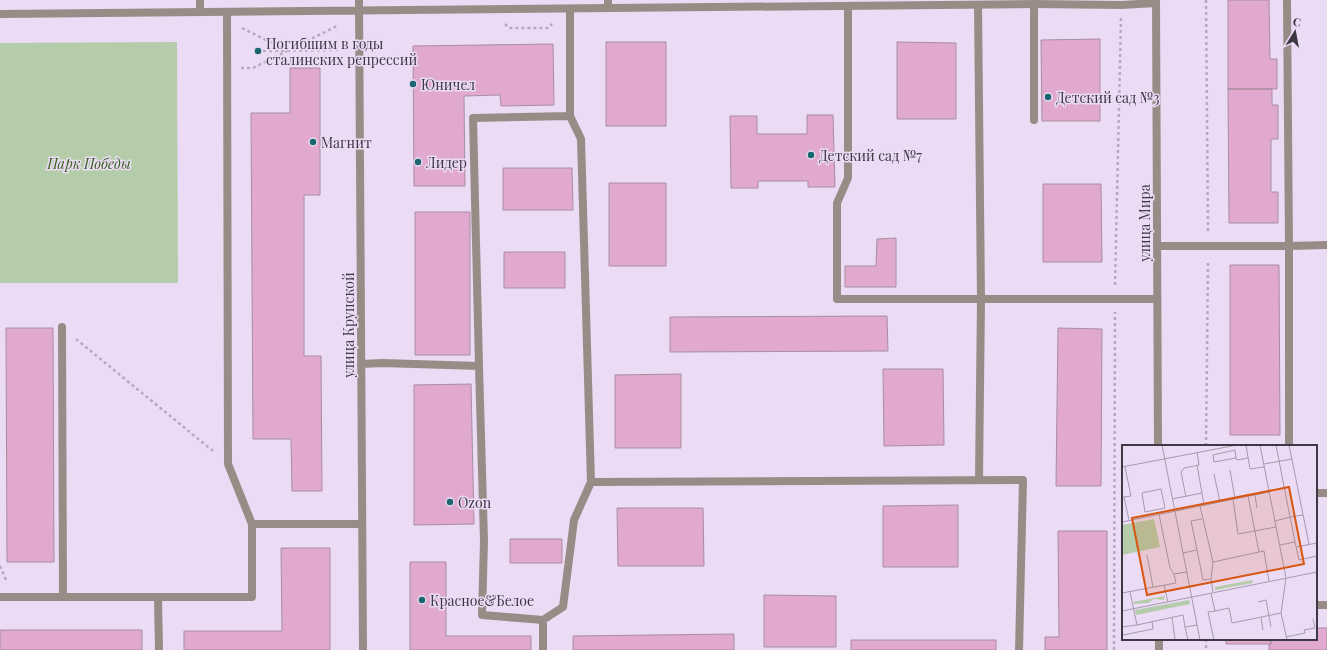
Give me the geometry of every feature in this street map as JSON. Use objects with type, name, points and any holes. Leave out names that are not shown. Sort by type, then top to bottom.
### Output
[{"type":"street","points":[[200,0],[200,12]]},
{"type":"street","name":"улица Крупской","points":[[359,0],[363,650]]},
{"type":"street","points":[[1287,0],[1290,246],[1290,445]]},
{"type":"street","points":[[0,14],[570,9],[608,4],[848,6],[871,3],[1121,5],[1156,2]]},
{"type":"street","name":"улица Мира","points":[[1156,2],[1158,445]]},
{"type":"street","points":[[1034,4],[1034,120]]},
{"type":"street","points":[[978,5],[981,299],[979,479]]},
{"type":"street","points":[[848,6],[848,178],[837,203],[837,299],[1157,299]]},
{"type":"street","points":[[570,9],[570,116],[581,139],[591,482],[574,520],[563,607],[543,620],[482,615],[484,541],[473,118],[570,116]]},
{"type":"street","points":[[0,597],[252,597],[252,524],[228,464],[227,12]]},
{"type":"street","points":[[1157,246],[1208,247],[1327,245]]},
{"type":"street","points":[[62,327],[63,597]]},
{"type":"street","points":[[361,364],[382,363],[479,366]]},
{"type":"street","points":[[591,482],[979,479],[1023,480],[1019,650]]},
{"type":"street","points":[[252,524],[362,524]]},
{"type":"street","points":[[158,597],[159,650]]},
{"type":"street","points":[[543,620],[543,650]]},
{"type":"path","points":[[1206,0],[1208,247],[1206,445]]},
{"type":"path","points":[[1114,650],[1115,299],[1121,5]]},
{"type":"path","points":[[227,68],[253,68],[340,25]]},
{"type":"path","points":[[263,51],[340,50]]},
{"type":"path","points":[[62,327],[228,464]]},
{"type":"green space","name":"Парк Победы","points":[[177,42],[178,283],[0,283],[0,43]]},
{"type":"building","points":[[1228,0],[1269,0],[1270,59],[1277,59],[1277,89],[1228,89]]},
{"type":"building","points":[[1100,39],[1100,121],[1042,121],[1041,40]]},
{"type":"building","points":[[606,42],[666,42],[666,126],[606,126]]},
{"type":"building","points":[[897,42],[956,43],[956,119],[897,119]]},
{"type":"building","points":[[553,44],[554,105],[501,106],[500,95],[464,96],[465,186],[414,186],[413,46]]},
{"type":"building","points":[[290,68],[320,68],[320,195],[304,195],[304,356],[321,356],[322,491],[292,491],[291,439],[253,439],[251,113],[290,113]]},
{"type":"building","points":[[1228,89],[1272,89],[1272,105],[1278,105],[1278,139],[1271,139],[1271,192],[1278,192],[1278,223],[1229,223]]},
{"type":"building","points":[[807,115],[833,115],[835,187],[808,187],[808,181],[758,181],[758,188],[731,188],[730,116],[757,116],[757,134],[807,134]]},
{"type":"building","points":[[503,168],[572,168],[573,210],[503,210]]},
{"type":"building","points":[[609,183],[666,183],[666,266],[609,266]]},
{"type":"building","points":[[1043,184],[1101,184],[1102,262],[1043,262]]},
{"type":"building","points":[[415,212],[470,212],[470,355],[415,355]]},
{"type":"building","points":[[896,238],[896,287],[845,287],[845,266],[876,266],[877,239]]},
{"type":"building","points":[[504,252],[565,252],[565,288],[504,288]]},
{"type":"building","points":[[1230,265],[1279,265],[1280,435],[1230,435]]},
{"type":"building","points":[[887,316],[888,351],[670,352],[670,317]]},
{"type":"building","points":[[6,328],[53,328],[54,562],[7,562]]},
{"type":"building","points":[[1058,328],[1102,329],[1101,486],[1056,486]]},
{"type":"building","points":[[883,369],[943,369],[944,445],[884,446]]},
{"type":"building","points":[[681,374],[681,448],[615,448],[615,375]]},
{"type":"building","points":[[471,384],[474,524],[414,525],[414,385]]},
{"type":"building","points":[[958,505],[958,567],[883,567],[883,506]]},
{"type":"building","points":[[617,508],[703,508],[704,566],[618,566]]},
{"type":"building","points":[[1058,531],[1107,531],[1107,650],[1045,650],[1045,637],[1059,637]]},
{"type":"building","points":[[510,539],[562,539],[562,563],[510,563]]},
{"type":"building","points":[[281,548],[330,548],[330,650],[184,650],[184,631],[282,631]]},
{"type":"building","points":[[410,562],[446,562],[446,636],[531,636],[531,650],[410,650]]},
{"type":"building","points":[[764,595],[836,596],[836,647],[764,647]]},
{"type":"building","points":[[1317,628],[1327,628],[1327,650],[1269,650],[1269,644],[1271,644],[1271,640],[1317,640]]},
{"type":"building","points":[[0,630],[142,630],[142,650],[0,650]]},
{"type":"building","points":[[734,634],[734,650],[573,650],[573,636]]},
{"type":"building","points":[[851,640],[996,640],[996,650],[851,650]]},
{"type":"building","points":[[1226,640],[1271,640],[1271,644],[1226,644]]},
{"type":"place","name":"Погибшим в годы сталинских репрессий","points":[[258,51]]},
{"type":"place","name":"Юничел","points":[[413,84]]},
{"type":"place","name":"Детский сад №3","points":[[1048,97]]},
{"type":"place","name":"Магнит","points":[[313,142]]},
{"type":"place","name":"Детский сад №7","points":[[811,155]]},
{"type":"place","name":"Лидер","points":[[418,162]]},
{"type":"place","name":"Ozon","points":[[450,502]]},
{"type":"place","name":"Красное&Белое","points":[[422,600]]}]
